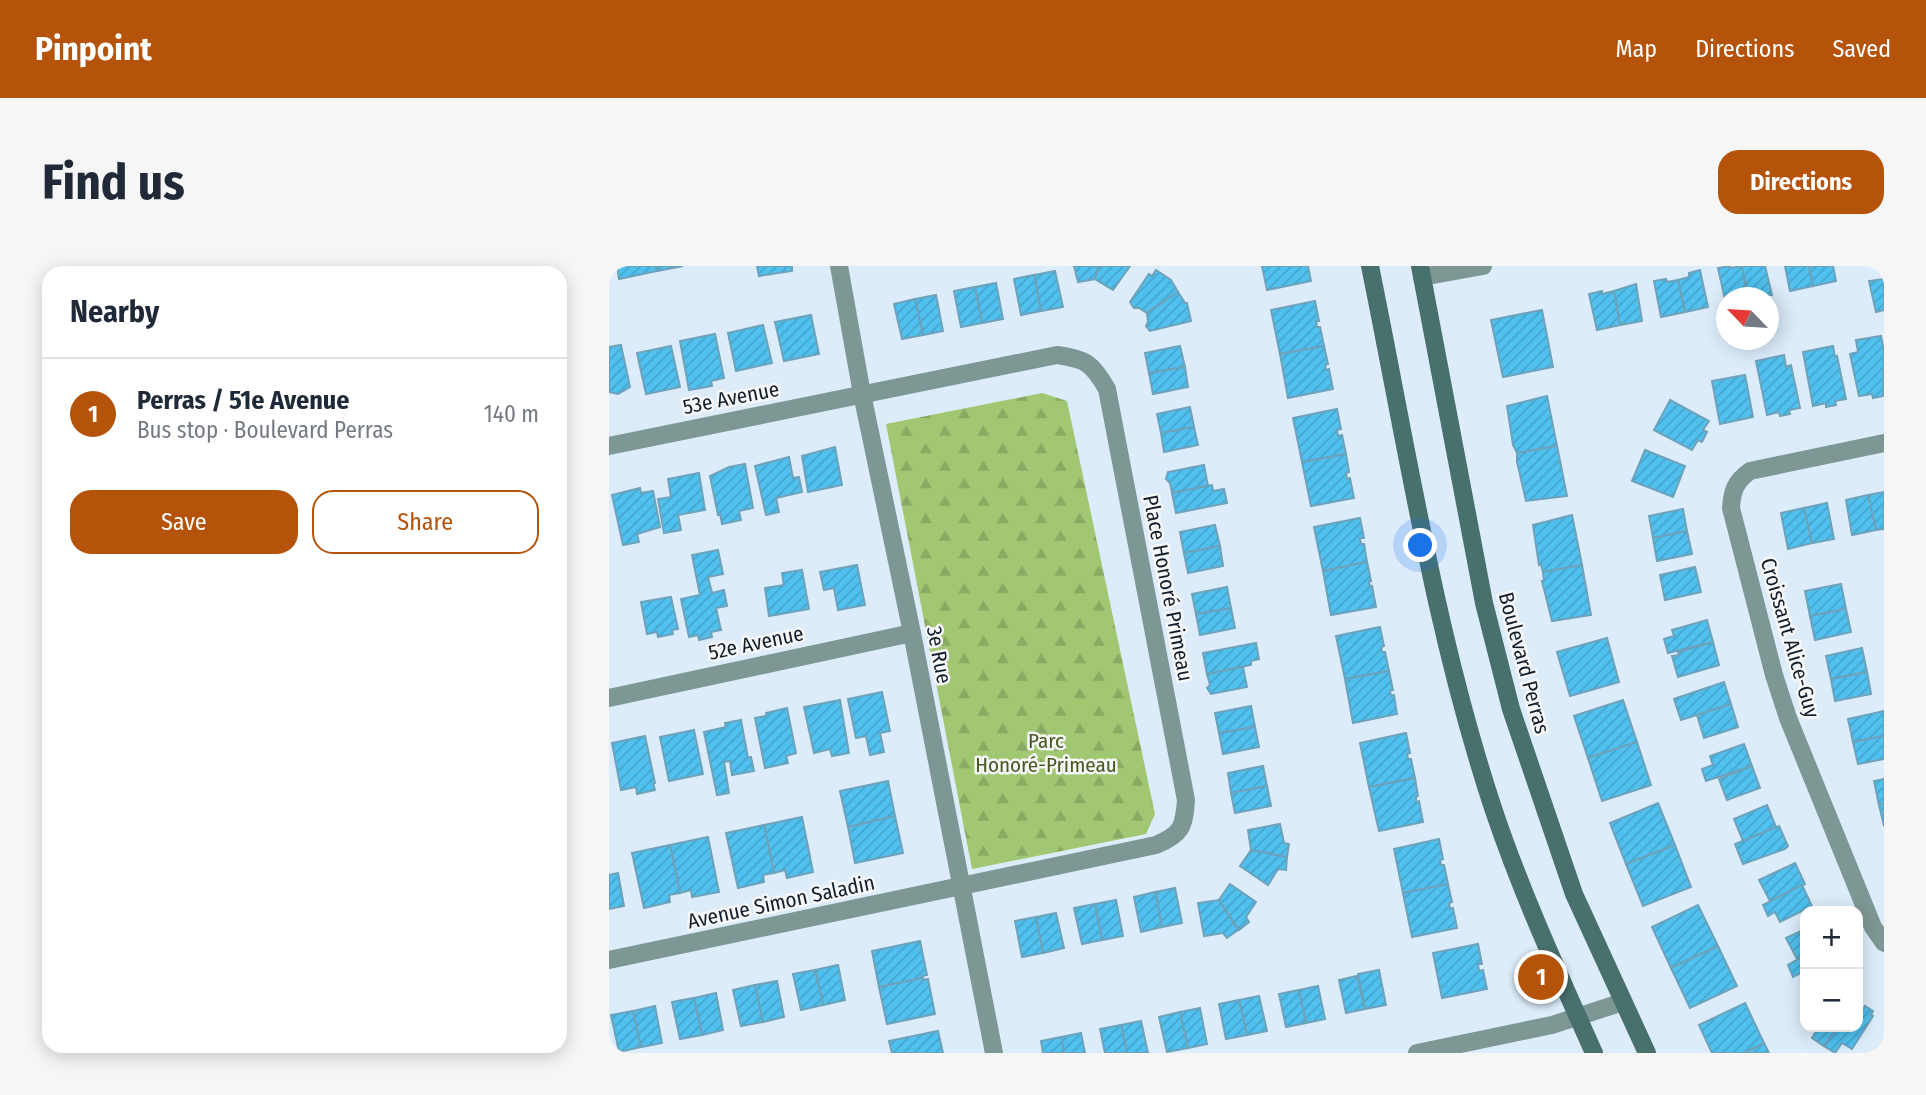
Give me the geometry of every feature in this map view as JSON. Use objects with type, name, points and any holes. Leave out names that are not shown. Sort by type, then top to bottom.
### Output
[{"type":"main road","points":[[1370,266],[1456,682],[1493,808],[1515,869],[1594,1053]]},
{"type":"main road","name":"Boulevard Perras","points":[[1421,271],[1484,603],[1503,683],[1534,782],[1574,894],[1647,1053]]},
{"type":"street","name":"3e Rue","points":[[839,266],[994,1053]]},
{"type":"street","points":[[1421,271],[1483,266]]},
{"type":"street","name":"Place Honoré Primeau","points":[[863,394],[1057,355],[1081,358],[1098,373],[1107,389],[1186,800],[1184,822],[1174,838],[1156,845],[961,888]]},
{"type":"street","name":"53e Avenue","points":[[609,446],[863,394]]},
{"type":"street","name":"Croissant Alice-Guy","points":[[1884,443],[1750,471],[1738,480],[1732,494],[1731,508],[1787,718],[1873,927],[1884,943]]},
{"type":"street","name":"52e Avenue","points":[[609,698],[912,633]]},
{"type":"street","name":"Avenue Simon Saladin","points":[[609,960],[961,888]]},
{"type":"street","points":[[1417,1053],[1552,1026],[1623,1002]]},
{"type":"green space","name":"Parc Honoré-Primeau","points":[[1042,393],[1067,401],[1155,814],[1146,834],[972,869],[886,424]]},
{"type":"building","points":[[617,266],[656,266],[657,271],[619,279]]},
{"type":"building","points":[[656,266],[683,266],[657,271]]},
{"type":"building","points":[[757,266],[792,266],[792,271],[759,276]]},
{"type":"building","points":[[1074,266],[1099,266],[1095,279],[1078,282]]},
{"type":"building","points":[[1099,266],[1130,266],[1113,290],[1095,279]]},
{"type":"building","points":[[1262,266],[1308,266],[1311,281],[1267,290]]},
{"type":"building","points":[[1742,266],[1746,287],[1722,287],[1718,268]]},
{"type":"building","points":[[1742,266],[1765,266],[1770,287],[1746,287]]},
{"type":"building","points":[[1785,266],[1809,266],[1813,286],[1790,291]]},
{"type":"building","points":[[1809,266],[1833,266],[1836,281],[1813,286]]},
{"type":"building","points":[[1156,270],[1171,280],[1178,292],[1147,313],[1134,308],[1130,302],[1149,274],[1152,276]]},
{"type":"building","points":[[1700,270],[1708,307],[1685,312],[1678,280]]},
{"type":"building","points":[[1055,271],[1063,307],[1041,311],[1034,275]]},
{"type":"building","points":[[1034,275],[1041,311],[1021,315],[1014,279]]},
{"type":"building","points":[[1666,279],[1667,282],[1678,280],[1685,312],[1661,317],[1654,281]]},
{"type":"building","points":[[1884,279],[1884,310],[1876,312],[1869,281]]},
{"type":"building","points":[[996,283],[1003,319],[982,323],[975,287]]},
{"type":"building","points":[[1636,284],[1642,321],[1620,325],[1614,291]]},
{"type":"building","points":[[975,287],[982,323],[961,327],[954,291]]},
{"type":"building","points":[[1602,291],[1602,294],[1614,291],[1620,325],[1597,330],[1589,294]]},
{"type":"building","points":[[1178,292],[1187,303],[1191,321],[1150,331],[1146,326],[1147,313]]},
{"type":"building","points":[[936,295],[943,331],[923,335],[915,299]]},
{"type":"building","points":[[915,299],[923,335],[902,339],[894,304]]},
{"type":"building","points":[[1315,301],[1319,321],[1316,321],[1317,327],[1320,327],[1324,346],[1280,354],[1271,310]]},
{"type":"building","points":[[1542,310],[1553,367],[1503,377],[1491,320]]},
{"type":"building","points":[[811,315],[819,354],[784,361],[775,322]]},
{"type":"building","points":[[763,325],[772,363],[736,371],[728,333]]},
{"type":"building","points":[[715,334],[724,378],[711,381],[712,386],[689,390],[680,341]]},
{"type":"building","points":[[1881,336],[1884,351],[1883,396],[1859,396],[1850,354],[1858,352],[1856,340]]},
{"type":"building","points":[[621,345],[630,387],[618,394],[609,392],[609,347]]},
{"type":"building","points":[[671,346],[680,387],[646,394],[637,353]]},
{"type":"building","points":[[1180,346],[1185,367],[1149,373],[1145,353]]},
{"type":"building","points":[[1324,346],[1328,364],[1325,365],[1326,370],[1329,369],[1333,389],[1288,398],[1280,354]]},
{"type":"building","points":[[1833,346],[1846,399],[1835,401],[1836,405],[1826,407],[1826,403],[1813,406],[1803,352]]},
{"type":"building","points":[[1784,355],[1786,367],[1791,365],[1800,408],[1789,410],[1790,414],[1780,416],[1779,412],[1767,415],[1756,361]]},
{"type":"building","points":[[1185,367],[1188,387],[1153,394],[1149,373]]},
{"type":"building","points":[[1745,375],[1753,417],[1720,424],[1712,381]]},
{"type":"building","points":[[1547,396],[1557,446],[1517,453],[1513,445],[1507,406]]},
{"type":"building","points":[[1670,400],[1709,421],[1703,430],[1707,432],[1702,442],[1698,440],[1692,450],[1654,430]]},
{"type":"building","points":[[1190,407],[1194,427],[1161,433],[1157,414]]},
{"type":"building","points":[[1337,409],[1341,429],[1337,430],[1338,436],[1342,435],[1346,454],[1302,462],[1293,418]]},
{"type":"building","points":[[1194,427],[1198,445],[1164,452],[1161,433]]},
{"type":"building","points":[[1557,446],[1567,496],[1526,501],[1517,453]]},
{"type":"building","points":[[835,447],[842,485],[808,492],[802,456]]},
{"type":"building","points":[[1645,450],[1685,466],[1673,497],[1632,481]]},
{"type":"building","points":[[1346,454],[1349,472],[1346,473],[1347,479],[1350,478],[1354,498],[1311,506],[1302,462]]},
{"type":"building","points":[[789,457],[793,478],[799,477],[802,492],[776,498],[779,512],[766,515],[755,466]]},
{"type":"building","points":[[745,464],[753,508],[739,511],[741,520],[722,524],[710,476],[729,467]]},
{"type":"building","points":[[1204,465],[1208,486],[1172,493],[1170,483],[1166,479],[1168,472]]},
{"type":"building","points":[[699,473],[705,510],[678,515],[681,530],[664,533],[658,499],[671,497],[668,479]]},
{"type":"building","points":[[1212,485],[1213,491],[1224,489],[1227,503],[1176,513],[1172,493]]},
{"type":"building","points":[[640,488],[641,493],[653,491],[660,527],[637,534],[639,542],[623,545],[612,495]]},
{"type":"building","points":[[1884,492],[1884,529],[1876,530],[1868,495]]},
{"type":"building","points":[[1868,495],[1876,530],[1852,535],[1846,500]]},
{"type":"building","points":[[1827,503],[1834,539],[1812,543],[1804,508]]},
{"type":"building","points":[[1804,508],[1812,543],[1788,549],[1781,513]]},
{"type":"building","points":[[1683,509],[1687,531],[1653,538],[1649,516]]},
{"type":"building","points":[[1572,515],[1582,565],[1543,572],[1541,564],[1539,565],[1533,525]]},
{"type":"building","points":[[1360,518],[1364,538],[1360,538],[1361,544],[1364,544],[1367,562],[1323,571],[1314,527]]},
{"type":"building","points":[[1215,525],[1220,546],[1184,553],[1180,532]]},
{"type":"building","points":[[1687,531],[1692,554],[1657,561],[1653,538]]},
{"type":"building","points":[[1220,546],[1223,566],[1188,573],[1184,553]]},
{"type":"building","points":[[718,550],[723,574],[708,577],[712,593],[724,590],[727,606],[716,608],[721,630],[711,632],[712,637],[699,640],[698,635],[689,637],[681,599],[700,595],[692,555]]},
{"type":"building","points":[[1367,562],[1376,607],[1331,615],[1323,571]]},
{"type":"building","points":[[857,565],[865,605],[838,610],[834,588],[824,590],[820,572]]},
{"type":"building","points":[[1582,565],[1591,615],[1552,621],[1542,581],[1543,572]]},
{"type":"building","points":[[1695,567],[1701,592],[1665,600],[1660,575]]},
{"type":"building","points":[[802,570],[809,609],[769,616],[765,588],[784,585],[782,573]]},
{"type":"building","points":[[1841,584],[1846,609],[1810,616],[1805,591]]},
{"type":"building","points":[[1227,587],[1231,608],[1196,614],[1192,594]]},
{"type":"building","points":[[671,597],[678,629],[672,630],[673,634],[658,637],[657,632],[647,634],[641,602]]},
{"type":"building","points":[[1231,608],[1235,628],[1200,635],[1196,614]]},
{"type":"building","points":[[1846,609],[1851,632],[1815,640],[1810,616]]},
{"type":"building","points":[[1707,620],[1713,642],[1668,653],[1664,639],[1674,636],[1672,630]]},
{"type":"building","points":[[1380,627],[1384,646],[1381,647],[1382,652],[1385,652],[1389,671],[1345,679],[1336,636]]},
{"type":"building","points":[[1607,638],[1619,682],[1570,696],[1557,652]]},
{"type":"building","points":[[1713,642],[1719,665],[1678,677],[1672,656]]},
{"type":"building","points":[[1256,643],[1259,659],[1251,661],[1251,665],[1207,674],[1203,653]]},
{"type":"building","points":[[1862,648],[1867,672],[1831,679],[1826,656]]},
{"type":"building","points":[[1243,667],[1247,687],[1211,694],[1207,688],[1210,685],[1207,674]]},
{"type":"building","points":[[1389,671],[1393,690],[1390,690],[1391,696],[1394,695],[1397,714],[1353,723],[1345,679]]},
{"type":"building","points":[[1867,672],[1871,694],[1835,701],[1831,679]]},
{"type":"building","points":[[1724,682],[1731,704],[1681,720],[1674,699]]},
{"type":"building","points":[[882,692],[890,731],[880,733],[884,752],[870,755],[866,736],[856,738],[848,699]]},
{"type":"building","points":[[840,700],[849,753],[832,756],[830,749],[814,753],[804,707]]},
{"type":"building","points":[[1623,700],[1637,742],[1588,758],[1574,716]]},
{"type":"building","points":[[1731,704],[1738,727],[1704,738],[1697,715]]},
{"type":"building","points":[[1251,706],[1255,727],[1219,733],[1215,713]]},
{"type":"building","points":[[787,708],[796,753],[786,756],[788,763],[765,768],[755,718]]},
{"type":"building","points":[[1884,711],[1884,736],[1853,742],[1848,719]]},
{"type":"building","points":[[741,720],[748,758],[751,757],[754,771],[732,775],[730,761],[724,762],[729,793],[717,795],[704,732]]},
{"type":"building","points":[[1255,727],[1259,747],[1223,754],[1219,733]]},
{"type":"building","points":[[694,730],[703,774],[669,781],[660,737]]},
{"type":"building","points":[[1406,733],[1410,753],[1407,754],[1408,759],[1411,759],[1415,778],[1369,787],[1360,743]]},
{"type":"building","points":[[645,736],[655,790],[637,794],[636,787],[621,790],[612,743]]},
{"type":"building","points":[[1884,736],[1884,759],[1858,764],[1853,742]]},
{"type":"building","points":[[1637,742],[1651,785],[1602,801],[1588,758]]},
{"type":"building","points":[[1744,744],[1752,766],[1706,781],[1702,769],[1713,765],[1710,756]]},
{"type":"building","points":[[1263,766],[1267,786],[1231,793],[1228,773]]},
{"type":"building","points":[[1752,766],[1760,788],[1727,800],[1719,779]]},
{"type":"building","points":[[1415,778],[1418,796],[1416,802],[1419,801],[1423,822],[1379,831],[1369,787]]},
{"type":"building","points":[[1884,779],[1884,804],[1879,805],[1874,781]]},
{"type":"building","points":[[888,781],[895,816],[848,827],[840,791]]},
{"type":"building","points":[[1267,786],[1271,806],[1235,813],[1231,793]]},
{"type":"building","points":[[1658,803],[1675,845],[1626,864],[1610,823]]},
{"type":"building","points":[[1884,804],[1884,826],[1879,805]]},
{"type":"building","points":[[1767,805],[1776,827],[1743,841],[1734,819]]},
{"type":"building","points":[[895,816],[903,853],[855,863],[848,827]]},
{"type":"building","points":[[802,817],[813,872],[787,878],[785,870],[774,873],[764,825]]},
{"type":"building","points":[[1280,824],[1284,843],[1289,844],[1287,857],[1251,850],[1248,830]]},
{"type":"building","points":[[764,825],[774,873],[763,875],[764,882],[738,888],[726,833]]},
{"type":"building","points":[[1779,826],[1788,846],[1743,864],[1735,844]]},
{"type":"building","points":[[708,837],[719,892],[692,897],[691,890],[680,893],[670,845]]},
{"type":"building","points":[[1439,839],[1443,859],[1440,860],[1441,865],[1444,865],[1448,884],[1403,893],[1394,849]]},
{"type":"building","points":[[670,845],[680,893],[669,895],[670,902],[644,908],[632,853]]},
{"type":"building","points":[[1675,845],[1691,887],[1643,906],[1626,864]]},
{"type":"building","points":[[1251,850],[1287,857],[1286,870],[1278,869],[1268,885],[1240,866]]},
{"type":"building","points":[[1795,863],[1805,884],[1770,901],[1759,880]]},
{"type":"building","points":[[618,873],[624,906],[609,909],[609,875]]},
{"type":"building","points":[[1230,884],[1256,902],[1246,917],[1249,922],[1239,930],[1219,900]]},
{"type":"building","points":[[1448,884],[1452,902],[1449,903],[1450,909],[1453,908],[1457,928],[1412,937],[1403,893]]},
{"type":"building","points":[[1802,885],[1812,906],[1800,906],[1800,912],[1780,922],[1775,912],[1768,916],[1763,905]]},
{"type":"building","points":[[1175,888],[1182,923],[1162,927],[1155,892]]},
{"type":"building","points":[[1155,892],[1162,927],[1141,932],[1134,897]]},
{"type":"building","points":[[1116,900],[1123,936],[1102,940],[1095,904]]},
{"type":"building","points":[[1219,900],[1238,930],[1227,938],[1223,933],[1204,936],[1198,903]]},
{"type":"building","points":[[1095,904],[1102,940],[1082,944],[1074,908]]},
{"type":"building","points":[[1698,905],[1718,946],[1671,968],[1652,927]]},
{"type":"building","points":[[1056,913],[1064,948],[1043,953],[1036,917]]},
{"type":"building","points":[[1036,917],[1043,953],[1022,957],[1015,921]]},
{"type":"building","points":[[1800,931],[1800,958],[1797,959],[1786,938]]},
{"type":"building","points":[[920,941],[927,975],[879,987],[872,951]]},
{"type":"building","points":[[1478,944],[1482,964],[1478,964],[1479,971],[1483,970],[1487,989],[1442,998],[1433,953]]},
{"type":"building","points":[[1718,946],[1737,986],[1690,1008],[1671,968]]},
{"type":"building","points":[[1800,958],[1800,974],[1793,977],[1788,965]]},
{"type":"building","points":[[838,965],[845,1000],[823,1005],[815,970]]},
{"type":"building","points":[[815,970],[823,1005],[801,1010],[793,974]]},
{"type":"building","points":[[1379,970],[1386,1005],[1365,1009],[1358,974]]},
{"type":"building","points":[[1357,976],[1365,1009],[1346,1013],[1339,980]]},
{"type":"building","points":[[928,979],[935,1014],[887,1024],[879,987]]},
{"type":"building","points":[[777,981],[784,1017],[763,1022],[755,985]]},
{"type":"building","points":[[755,985],[763,1022],[741,1026],[733,990]]},
{"type":"building","points":[[1318,986],[1325,1019],[1306,1023],[1299,990]]},
{"type":"building","points":[[1299,990],[1306,1023],[1286,1027],[1279,994]]},
{"type":"building","points":[[716,993],[723,1030],[702,1035],[694,998]]},
{"type":"building","points":[[1259,996],[1267,1031],[1247,1035],[1239,1000]]},
{"type":"building","points":[[694,998],[702,1035],[680,1039],[672,1002]]},
{"type":"building","points":[[1239,1000],[1247,1035],[1226,1039],[1219,1004]]},
{"type":"building","points":[[1745,1003],[1764,1043],[1744,1053],[1712,1053],[1699,1025]]},
{"type":"building","points":[[655,1006],[662,1043],[641,1047],[633,1011]]},
{"type":"building","points":[[1865,1006],[1873,1011],[1873,1016],[1863,1032]]},
{"type":"building","points":[[1200,1008],[1207,1044],[1188,1048],[1180,1012]]},
{"type":"building","points":[[633,1011],[641,1047],[619,1052],[611,1015]]},
{"type":"building","points":[[1180,1012],[1188,1048],[1167,1052],[1159,1017]]},
{"type":"building","points":[[1141,1021],[1148,1053],[1127,1053],[1121,1025]]},
{"type":"building","points":[[1121,1025],[1127,1053],[1105,1053],[1100,1029]]},
{"type":"building","points":[[938,1031],[943,1053],[892,1053],[889,1041]]},
{"type":"building","points":[[1816,1032],[1834,1032],[1824,1046],[1812,1038]]},
{"type":"building","points":[[1834,1032],[1863,1032],[1852,1049],[1842,1043],[1835,1053],[1824,1046]]},
{"type":"building","points":[[1081,1033],[1085,1053],[1064,1053],[1061,1037]]},
{"type":"building","points":[[1061,1037],[1064,1053],[1043,1053],[1041,1041]]},
{"type":"building","points":[[1764,1043],[1769,1053],[1744,1053]]},
{"type":"place","name":"Perras / 51e Avenue","points":[[1541,977]]}]
